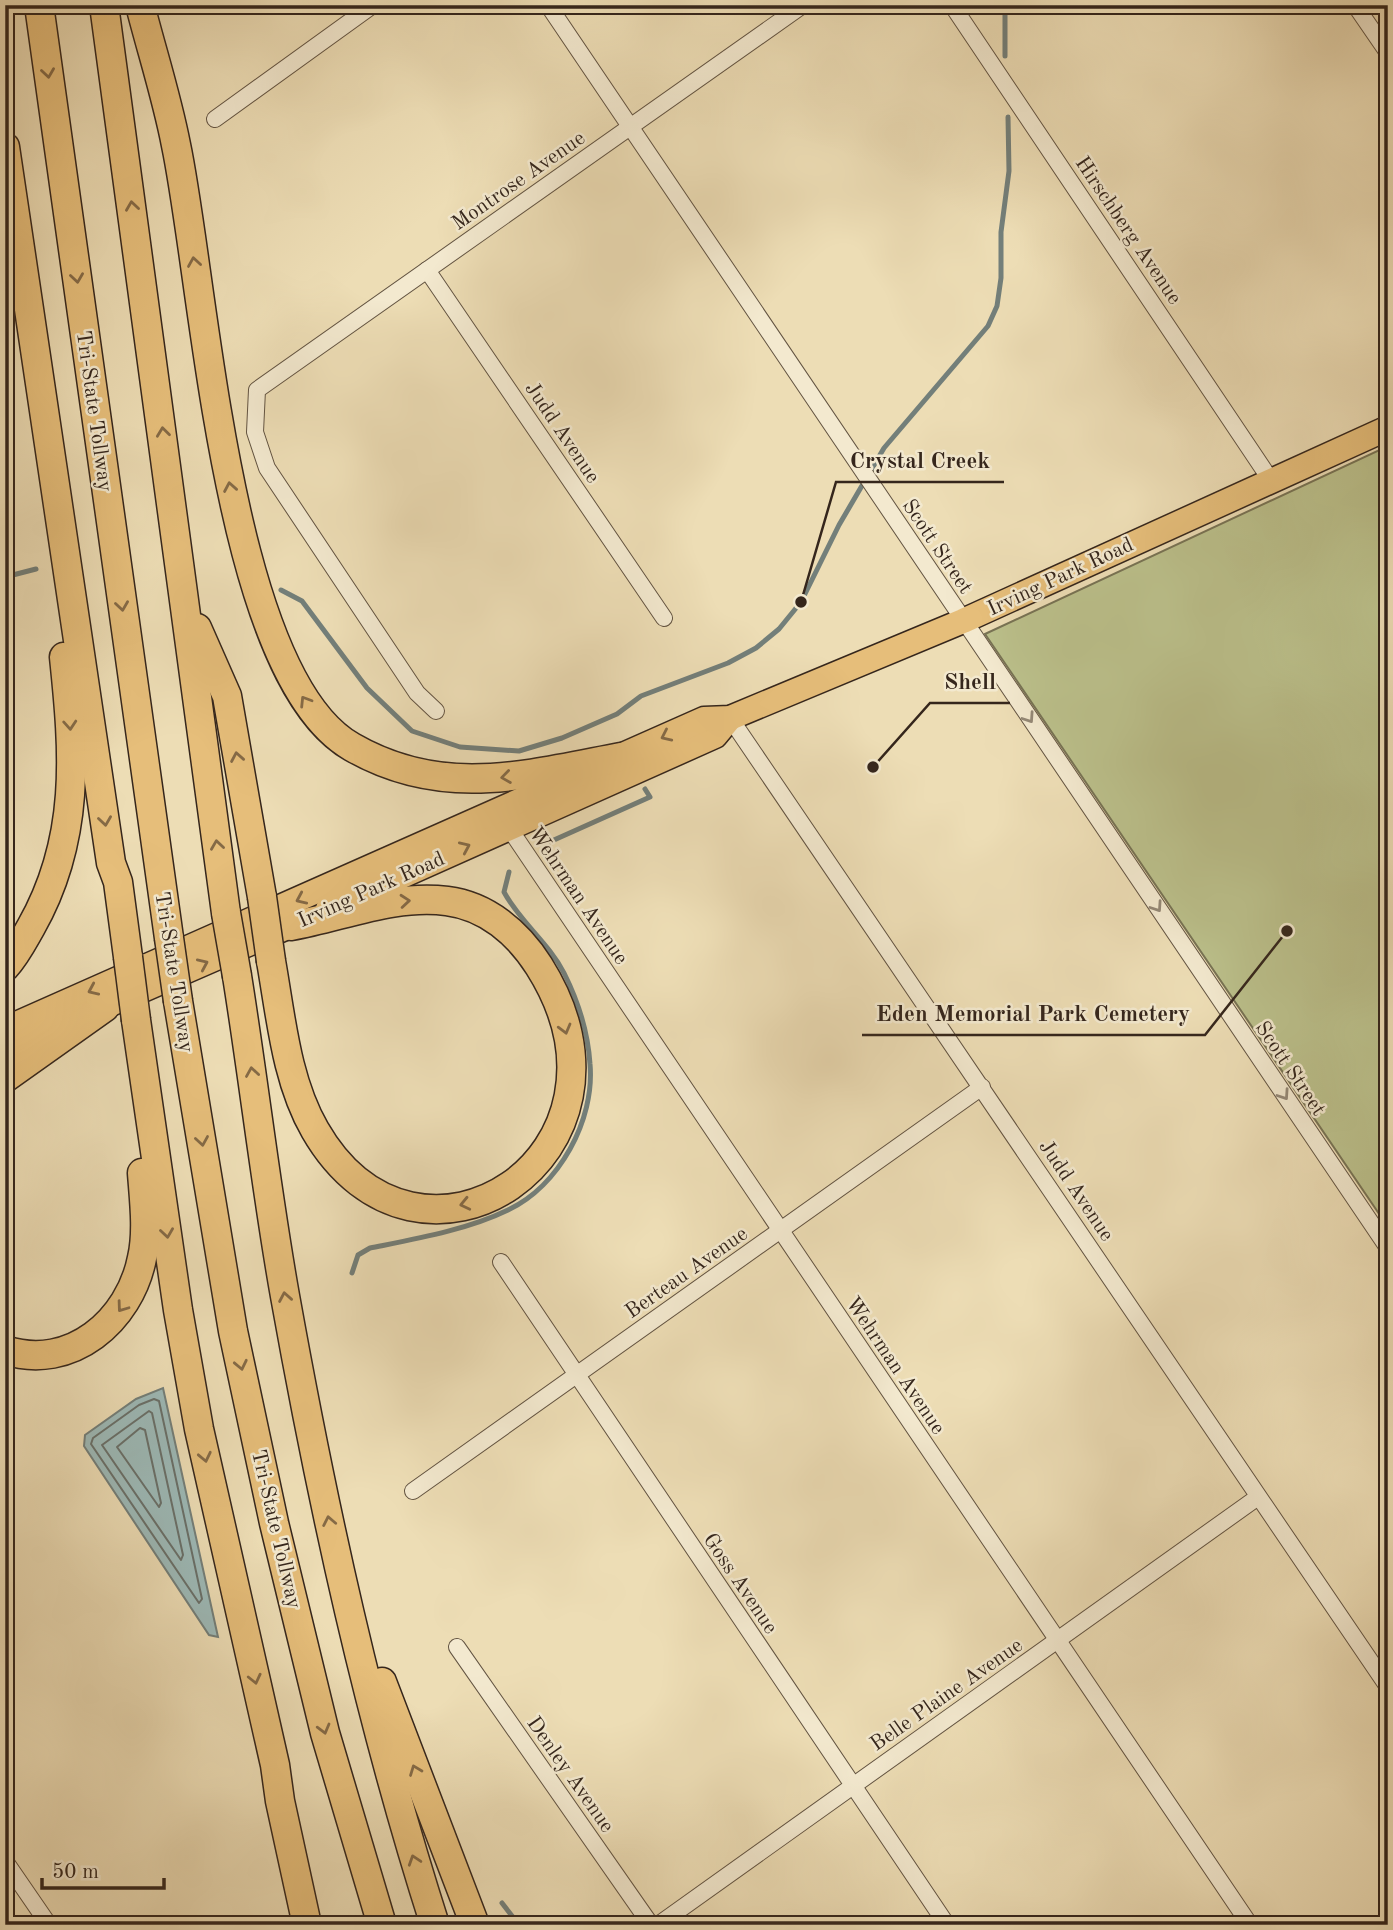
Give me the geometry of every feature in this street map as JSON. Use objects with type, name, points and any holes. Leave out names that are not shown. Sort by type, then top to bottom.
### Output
[{"type":"highway","name":"Tri-State Tollway","points":[[39,5],[178,1002],[233,1331],[274,1523],[324,1733],[382,1925]]},
{"type":"highway","points":[[104,5],[226,913],[284,1294],[338,1568],[397,1806],[435,1925]]},
{"type":"highway","points":[[139,5],[176,145],[231,494],[274,637],[302,697],[327,730],[350,746],[401,769],[425,776],[480,780],[621,757]]},
{"type":"highway","points":[[5,146],[111,863],[118,882],[132,1022],[178,1310],[200,1429],[275,1765],[280,1801],[307,1925]]},
{"type":"highway","points":[[5,967],[14,957],[43,906],[60,860],[71,807],[74,764],[62,633],[26,361],[30,317]]},
{"type":"highway","points":[[184,597],[227,696],[289,1061],[304,1107],[329,1152],[359,1182],[390,1200],[410,1206],[464,1206],[508,1188],[527,1172],[552,1143],[570,1095],[568,1034],[543,973],[500,922],[467,905],[448,901],[415,900],[291,926]]},
{"type":"highway","points":[[5,1078],[105,1007]]},
{"type":"highway","points":[[5,1350],[33,1355],[65,1352],[108,1325],[128,1303],[143,1257],[144,1202],[132,1022]]},
{"type":"highway","points":[[338,1568],[475,1925]]},
{"type":"highway","points":[[275,1765],[327,1925]]},
{"type":"main road","name":"Irving Park Road","points":[[5,1029],[704,719],[730,718],[963,621],[1270,479],[1388,428]]},
{"type":"main road","name":"Irving Park Road","points":[[5,1050],[291,926],[715,736],[730,718]]},
{"type":"street","points":[[215,119],[373,5]]},
{"type":"street","name":"Scott Street","points":[[548,5],[1388,1248]]},
{"type":"street","name":"Montrose Avenue","points":[[436,711],[417,693],[267,468],[255,432],[257,390],[803,5]]},
{"type":"street","name":"Hirschberg Avenue","points":[[952,5],[1270,479]]},
{"type":"street","points":[[1355,5],[1388,53]]},
{"type":"street","name":"Judd Avenue","points":[[427,270],[664,618]]},
{"type":"street","name":"Judd Avenue","points":[[730,718],[1388,1687]]},
{"type":"street","name":"Wehrman Avenue","points":[[509,828],[1250,1925]]},
{"type":"street","name":"Berteau Avenue","points":[[414,1491],[982,1087]]},
{"type":"street","name":"Goss Avenue","points":[[502,1262],[947,1925]]},
{"type":"street","name":"Belle Plaine Avenue","points":[[657,1925],[1258,1497]]},
{"type":"street","name":"Denley Avenue","points":[[457,1647],[651,1925]]},
{"type":"street","points":[[5,1861],[49,1925]]},
{"type":"green space","points":[[1388,446],[1388,1227],[985,634]]},
{"type":"water","points":[[163,1388],[218,1637],[209,1635],[84,1446],[85,1435],[136,1399]]},
{"type":"waterway","points":[[1005,5],[1005,56]]},
{"type":"waterway","points":[[281,590],[302,601],[367,688],[412,731],[460,747],[519,751],[562,738],[617,714],[641,696],[728,663],[756,648],[779,629],[801,602],[839,525],[884,448],[988,326],[997,306],[1001,278],[1001,232],[1009,171],[1008,117]]},
{"type":"waterway","points":[[5,577],[36,569]]},
{"type":"waterway","points":[[545,844],[650,797],[645,789]]},
{"type":"waterway","points":[[352,1273],[358,1255],[370,1248],[475,1223],[508,1210],[526,1199],[558,1168],[580,1128],[590,1085],[589,1052],[582,1017],[564,973],[504,892],[509,872]]},
{"type":"waterway","points":[[502,1903],[519,1925]]},
{"type":"place","name":"Crystal Creek","points":[[801,602]]},
{"type":"place","name":"Shell","points":[[873,767]]},
{"type":"place","name":"Eden Memorial Park Cemetery","points":[[1287,931]]}]
